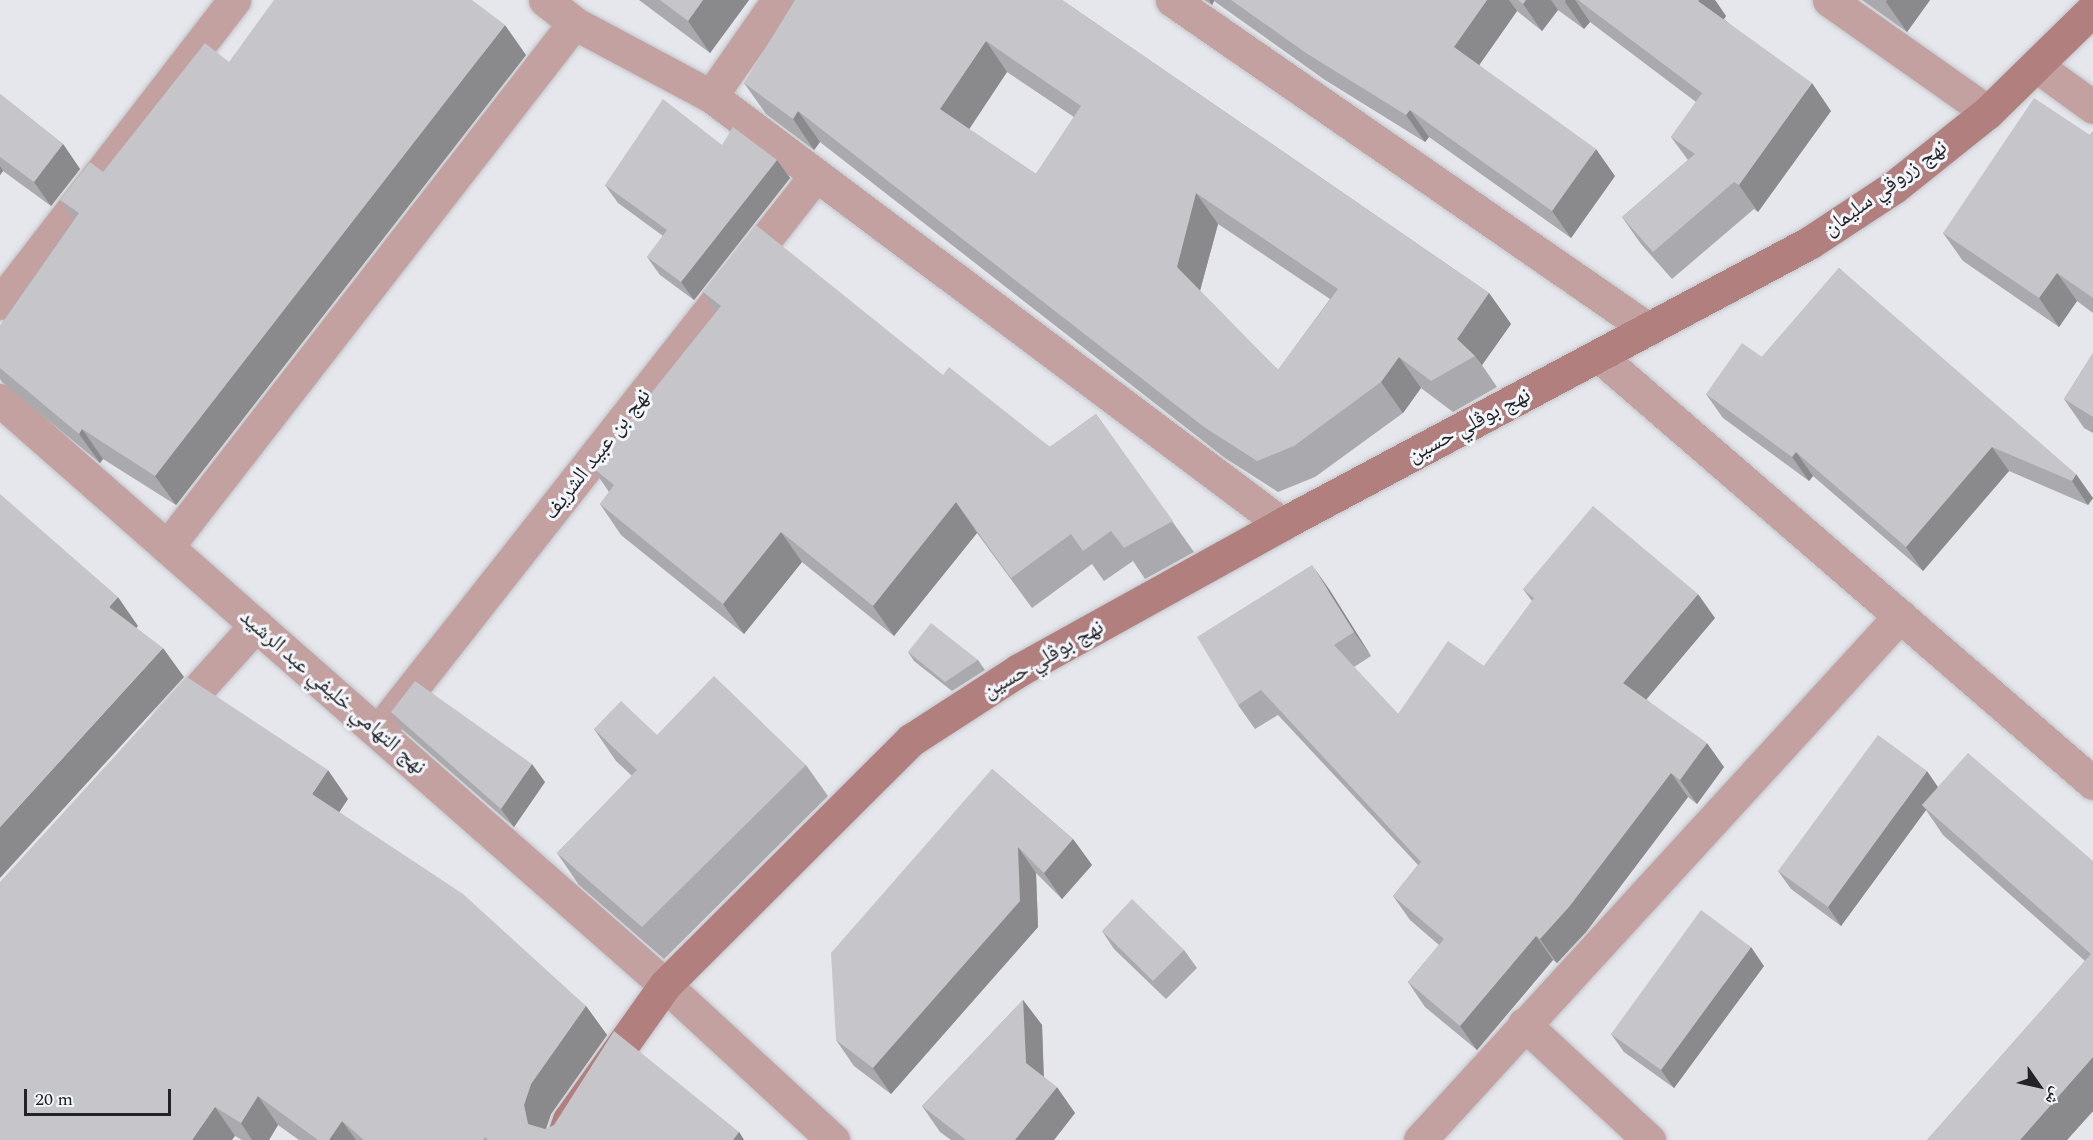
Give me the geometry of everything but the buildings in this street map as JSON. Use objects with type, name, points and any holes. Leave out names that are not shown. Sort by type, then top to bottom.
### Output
[{"type":"main road","name":"نهج زروقي سليمان","points":[[1648,329],[1809,243],[1894,187],[1988,112],[2038,67],[2093,9]]},
{"type":"main road","name":"نهج بوڨلي حسين","points":[[562,1140],[569,1120],[665,985],[911,740],[1019,670],[1281,524],[1648,329]]},
{"type":"street","points":[[0,303],[234,0]]},
{"type":"street","points":[[545,0],[574,23],[711,96],[1281,524]]},
{"type":"street","points":[[711,96],[778,0]]},
{"type":"street","points":[[1172,0],[1648,329]]},
{"type":"street","points":[[1829,0],[1988,112]]},
{"type":"street","points":[[167,547],[574,23]]},
{"type":"street","points":[[2038,67],[2093,107]]},
{"type":"street","name":"نهج بن عبيد الشريف","points":[[378,732],[816,175]]},
{"type":"street","points":[[1599,356],[2093,783]]},
{"type":"street","name":"نهج التهامي خليفي عبد الرشيد","points":[[0,400],[665,985],[833,1140]]},
{"type":"street","points":[[1420,1140],[1900,616]]},
{"type":"street","points":[[152,740],[256,626]]},
{"type":"street","points":[[1524,1024],[1648,1140]]}]
